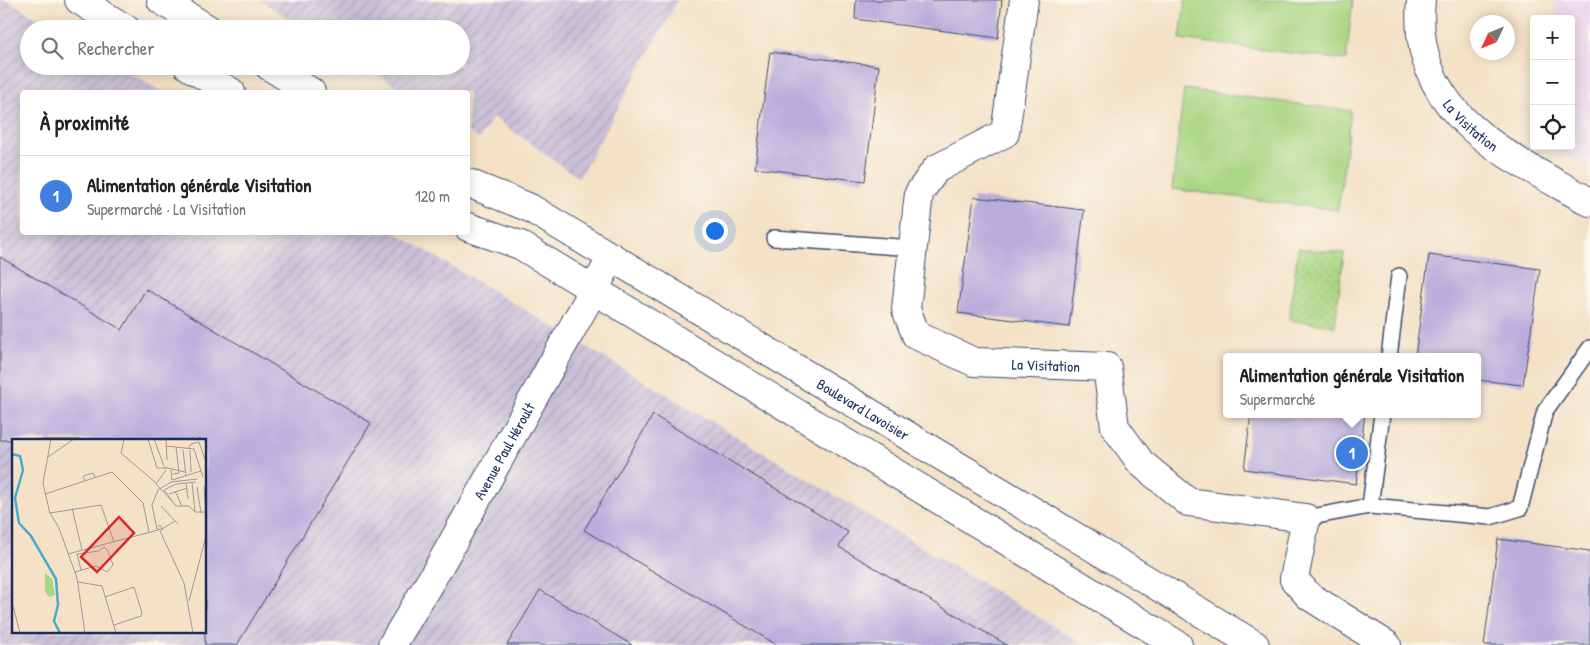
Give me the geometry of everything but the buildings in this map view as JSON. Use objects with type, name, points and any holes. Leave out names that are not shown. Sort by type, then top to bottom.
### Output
[{"type":"street","points":[[79,0],[111,20]]},
{"type":"street","points":[[161,0],[193,20]]},
{"type":"street","name":"La Visitation","points":[[1024,0],[1005,133],[936,169],[919,193],[906,309],[916,335],[974,362],[1107,367],[1116,428],[1141,463],[1188,502],[1306,518]]},
{"type":"street","name":"La Visitation","points":[[1421,0],[1420,16],[1425,62],[1441,96],[1467,126],[1511,157],[1590,202]]},
{"type":"street","points":[[203,75],[228,90]]},
{"type":"street","points":[[284,75],[308,90]]},
{"type":"street","name":"Boulevard Lavoisier","points":[[470,184],[530,208],[1255,645]]},
{"type":"street","points":[[470,228],[520,245],[1178,645]]},
{"type":"street","name":"Avenue Paul Héroult","points":[[392,645],[612,257]]},
{"type":"street","points":[[1306,518],[1294,579],[1309,596],[1387,645]]},
{"type":"lane","points":[[774,238],[913,248]]},
{"type":"lane","points":[[1389,353],[1398,276]]},
{"type":"lane","points":[[1306,518],[1370,506],[1490,517],[1520,508],[1545,411],[1590,348]]},
{"type":"lane","points":[[1370,506],[1381,418]]},
{"type":"shaded area","points":[[0,0],[7,0],[40,20],[20,20],[20,75],[133,75],[159,90],[20,90],[20,235],[399,235],[1085,645],[0,645]]},
{"type":"shaded area","points":[[260,0],[678,0],[579,178],[493,117],[479,139],[470,133],[470,90],[403,90],[379,75],[470,75],[470,20],[291,20]]},
{"type":"shaded area","points":[[1556,0],[1590,0],[1590,169],[1559,150],[1575,150],[1575,15],[1554,15]]},
{"type":"green space","points":[[1185,0],[1353,0],[1346,60],[1180,39]]},
{"type":"green space","points":[[1184,89],[1351,111],[1338,210],[1172,189]]},
{"type":"green space","points":[[1298,248],[1344,253],[1335,326],[1289,320]]},
{"type":"place","name":"Alimentation générale Visitation","points":[[1352,453]]}]
